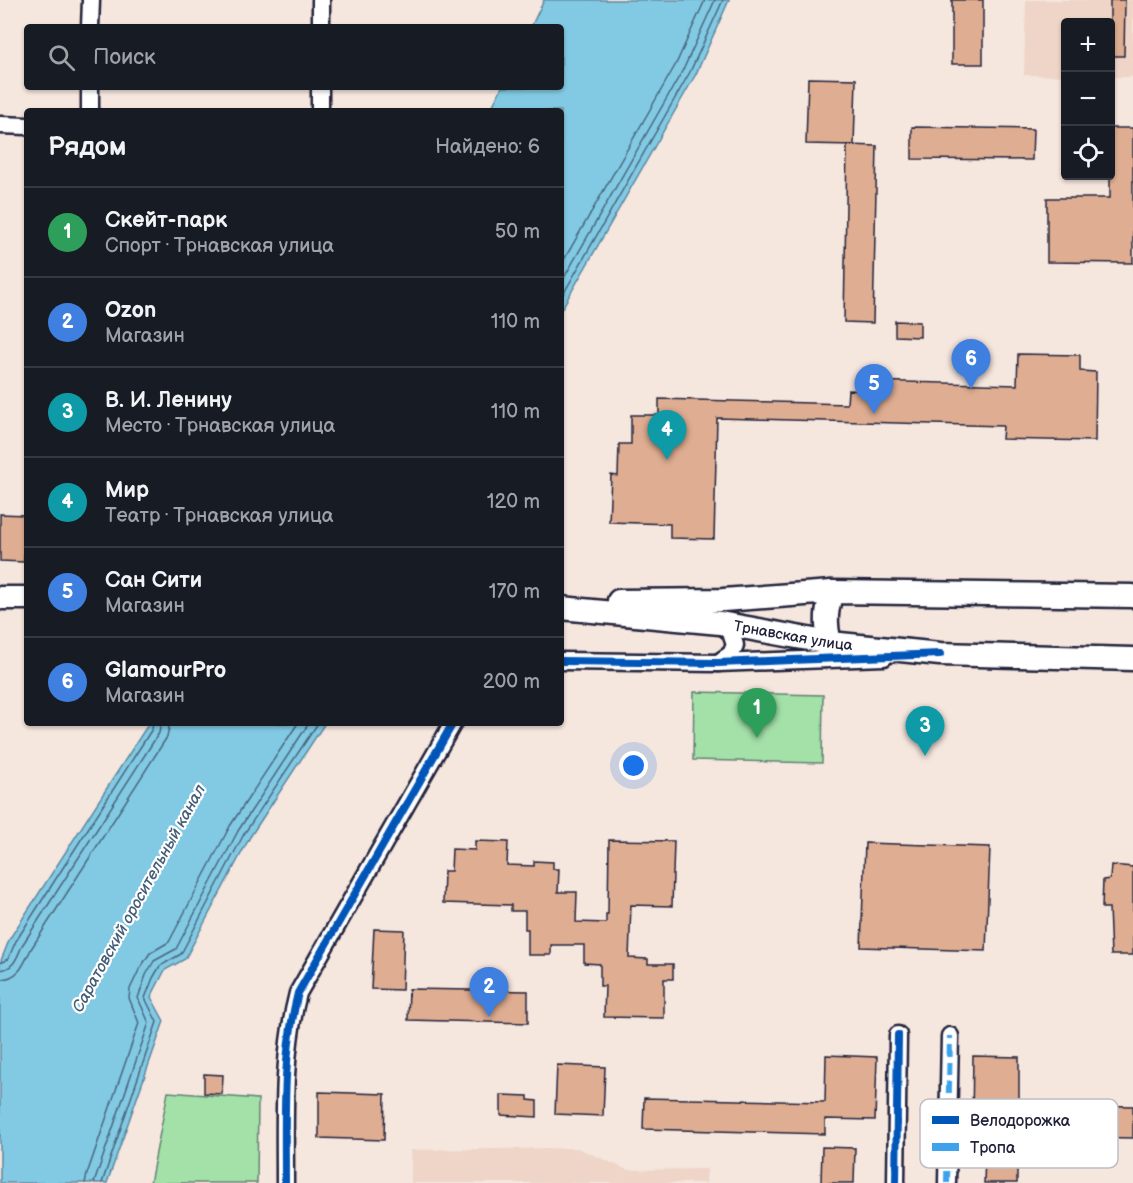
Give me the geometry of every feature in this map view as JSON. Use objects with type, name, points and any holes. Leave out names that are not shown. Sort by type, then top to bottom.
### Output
[{"type":"main road","name":"Трнавская улица","points":[[564,601],[723,600],[832,592],[1133,596]]},
{"type":"main road","points":[[830,642],[825,626],[826,609],[832,592]]},
{"type":"main road","points":[[0,598],[24,598]]},
{"type":"main road","name":"Трнавская улица","points":[[564,608],[720,623],[830,642],[940,654],[1133,659]]},
{"type":"street","points":[[90,24],[91,0]]},
{"type":"street","points":[[321,0],[321,24]]},
{"type":"street","points":[[90,90],[90,108]]},
{"type":"street","points":[[320,90],[320,108]]},
{"type":"street","points":[[0,126],[24,126]]},
{"type":"street","points":[[718,663],[731,654],[735,645],[731,633],[720,623]]},
{"type":"street","points":[[564,661],[718,663],[940,654]]},
{"type":"street","points":[[285,1183],[285,1061],[291,1020],[298,993],[451,726]]},
{"type":"street","points":[[896,1183],[898,1035]]},
{"type":"street","points":[[949,1099],[950,1036]]},
{"type":"street","points":[[947,1168],[947,1183]]},
{"type":"shaded area","points":[[1026,0],[1133,0],[1133,77],[1115,77],[1115,18],[1061,18],[1061,76],[1024,75]]},
{"type":"shaded area","points":[[577,1148],[628,1170],[707,1169],[706,1183],[411,1183],[411,1150]]},
{"type":"green space","points":[[694,692],[823,695],[822,763],[693,760]]},
{"type":"green space","points":[[168,1092],[258,1099],[257,1183],[150,1183]]},
{"type":"water","points":[[544,0],[729,0],[696,74],[564,305],[564,108],[492,108],[500,90],[564,90],[564,24],[532,24]]},
{"type":"water","name":"Саратовский оросительный канал","points":[[147,726],[323,726],[250,837],[185,959],[165,970],[151,997],[164,1021],[107,1183],[0,1183],[0,963],[10,938]]},
{"type":"building","points":[[952,0],[983,0],[983,64],[952,64]]},
{"type":"building","points":[[1110,0],[1125,0],[1124,56],[1115,56],[1115,18],[1110,18]]},
{"type":"building","points":[[808,78],[856,79],[854,145],[806,144]]},
{"type":"building","points":[[912,127],[1033,129],[1032,160],[912,159]]},
{"type":"building","points":[[1115,128],[1133,128],[1133,263],[1047,262],[1047,198],[1110,198],[1110,180],[1115,180]]},
{"type":"building","points":[[847,145],[877,146],[873,323],[844,322]]},
{"type":"building","points":[[895,321],[920,322],[920,337],[895,336]]},
{"type":"building","points":[[1018,354],[1080,355],[1080,371],[1096,372],[1095,441],[1002,439],[1003,426],[717,418],[714,539],[670,538],[670,524],[609,522],[611,475],[618,476],[619,444],[631,444],[631,415],[659,415],[659,399],[847,404],[848,390],[869,391],[869,381],[1017,385]]},
{"type":"building","points":[[0,514],[24,515],[24,562],[0,561]]},
{"type":"building","points":[[609,840],[674,841],[672,906],[631,905],[629,958],[648,959],[648,964],[673,964],[673,979],[664,979],[664,1018],[604,1017],[605,986],[600,986],[600,964],[584,963],[584,945],[551,945],[551,955],[528,955],[525,911],[511,911],[511,905],[443,903],[444,871],[451,871],[452,849],[475,850],[475,841],[508,842],[507,865],[534,866],[534,861],[553,862],[553,869],[559,869],[558,892],[577,892],[576,922],[606,923]]},
{"type":"building","points":[[865,843],[990,847],[986,951],[861,947]]},
{"type":"building","points":[[1111,865],[1133,867],[1133,955],[1111,955],[1109,908],[1102,908],[1103,880],[1110,879]]},
{"type":"building","points":[[374,929],[404,930],[402,990],[371,989]]},
{"type":"building","points":[[409,989],[528,991],[528,1023],[408,1020]]},
{"type":"building","points":[[826,1055],[877,1057],[875,1120],[825,1119],[825,1134],[643,1129],[644,1098],[825,1102]]},
{"type":"building","points":[[973,1056],[1019,1057],[1019,1099],[972,1099]]},
{"type":"building","points":[[557,1065],[605,1067],[603,1116],[555,1114]]},
{"type":"building","points":[[204,1074],[223,1075],[222,1094],[204,1093]]},
{"type":"building","points":[[319,1092],[385,1094],[384,1140],[319,1138]]},
{"type":"building","points":[[501,1095],[528,1096],[528,1100],[537,1101],[537,1117],[501,1115]]},
{"type":"building","points":[[1118,1106],[1133,1106],[1133,1138],[1118,1138]]},
{"type":"building","points":[[822,1147],[855,1148],[854,1183],[821,1183]]},
{"type":"building","points":[[985,1168],[1017,1168],[1017,1183],[984,1183]]},
{"type":"marked path","points":[[949,1099],[950,1036]]},
{"type":"marked path","points":[[947,1168],[947,1183]]},
{"type":"cycle path","points":[[564,661],[718,663],[940,654]]},
{"type":"cycle path","points":[[285,1183],[287,1063],[298,993],[451,726]]},
{"type":"cycle path","points":[[896,1183],[898,1035]]},
{"type":"place","name":"GlamourPro","points":[[971,389]]},
{"type":"place","name":"Сан Сити","points":[[874,414]]},
{"type":"place","name":"Мир","points":[[667,460]]},
{"type":"place","name":"Скейт-парк","points":[[757,738]]},
{"type":"place","name":"В. И. Ленину","points":[[925,756]]},
{"type":"place","name":"Ozon","points":[[489,1017]]}]
